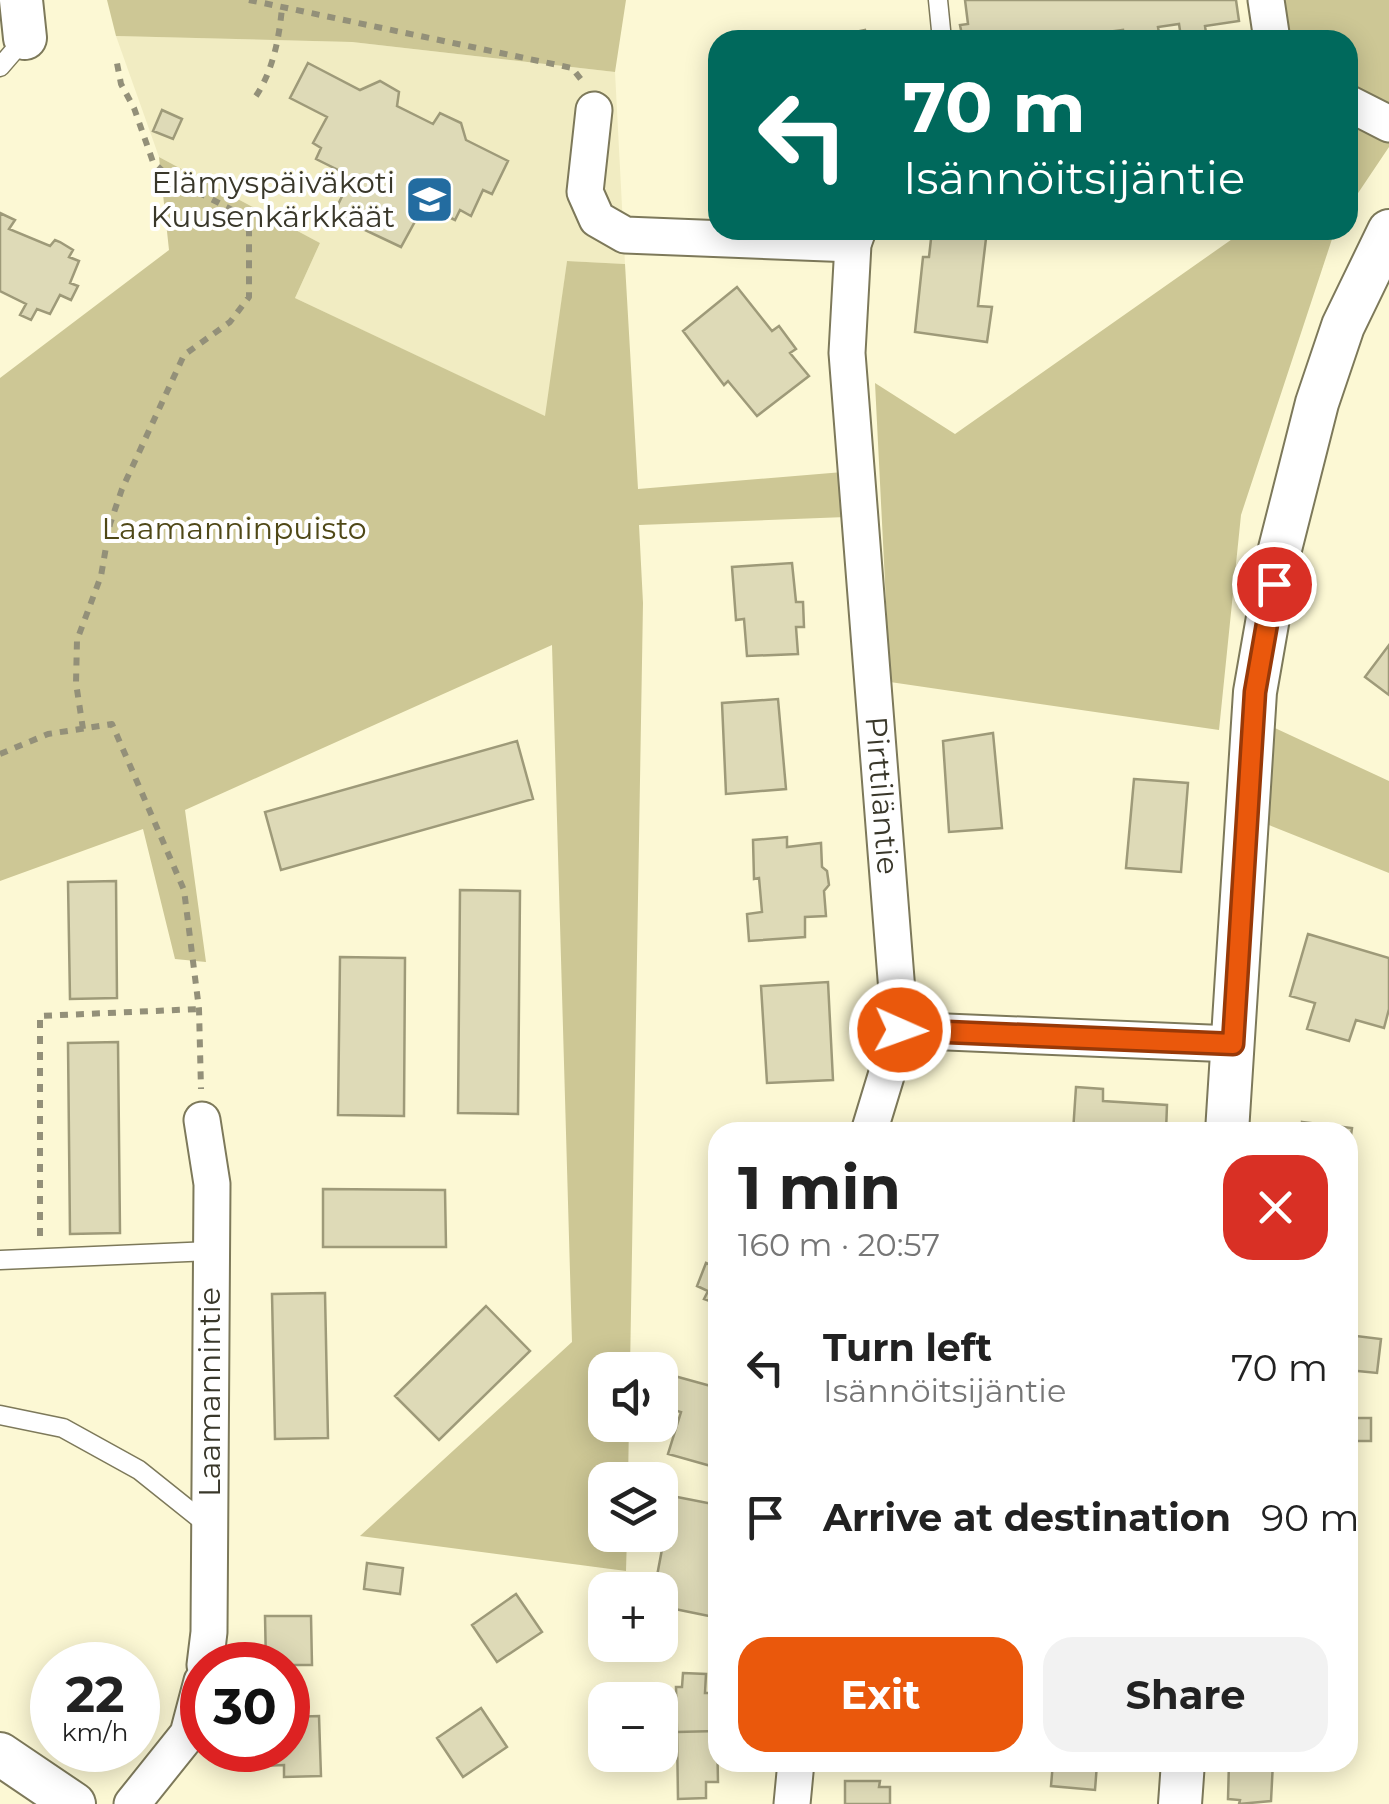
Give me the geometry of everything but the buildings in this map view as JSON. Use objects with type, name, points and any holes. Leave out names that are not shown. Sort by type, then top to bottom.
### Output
[{"type":"street","points":[[1266,0],[1270,30]]},
{"type":"street","points":[[1358,108],[1389,124]]},
{"type":"street","points":[[594,110],[584,192],[597,220],[625,236],[708,236]]},
{"type":"street","points":[[1228,1122],[1255,692],[1280,549],[1317,403],[1343,326],[1389,231]]},
{"type":"street","name":"Pirttiläntie","points":[[856,240],[847,353],[900,1030]]},
{"type":"street","points":[[871,1122],[900,1030],[1233,1044]]},
{"type":"street","name":"Laamannintie","points":[[202,1120],[212,1184],[207,1642]]},
{"type":"street","points":[[132,1804],[180,1744]]},
{"type":"street","points":[[0,1754],[74,1804]]},
{"type":"street","points":[[792,1804],[795,1772]]},
{"type":"street","points":[[1180,1804],[1182,1772]]},
{"type":"lane","points":[[938,0],[941,30]]},
{"type":"lane","points":[[0,1260],[212,1251]]},
{"type":"lane","points":[[0,1415],[63,1428],[139,1470],[210,1527]]},
{"type":"path","points":[[249,0],[572,68],[590,90],[594,110]]},
{"type":"path","points":[[256,96],[275,53],[282,8]]},
{"type":"path","points":[[82,728],[76,684],[77,640],[101,576],[110,524],[122,489],[184,355],[230,322],[250,297],[250,231],[240,214],[169,177],[153,162],[121,84],[116,58]]},
{"type":"path","points":[[40,1258],[40,1016],[199,1009]]},
{"type":"shaded area","name":"Elämyspäiväkoti Kuusenkärkkäät","points":[[116,36],[352,42],[615,72],[625,264],[567,261],[546,417],[295,298],[320,243],[159,157]]},
{"type":"green space","points":[[107,0],[626,0],[615,72],[352,42],[116,36]]},
{"type":"green space","points":[[1257,0],[1389,0],[1389,147],[1358,193],[1358,30],[1262,30]]},
{"type":"green space","name":"Laamanninpuisto","points":[[159,157],[320,243],[295,298],[545,416],[567,261],[625,264],[638,489],[843,472],[846,517],[639,525],[643,603],[630,1352],[588,1352],[588,1442],[629,1442],[628,1462],[588,1462],[588,1552],[627,1552],[626,1571],[360,1536],[572,1342],[552,645],[185,810],[206,962],[175,959],[143,829],[0,881],[0,378],[169,250]]},
{"type":"green space","points":[[1231,240],[1332,240],[1241,515],[1219,730],[890,682],[875,383],[955,434]]},
{"type":"green space","points":[[1266,724],[1389,781],[1389,873],[1259,821]]},
{"type":"place","name":"Elämyspäiväkoti Kuusenkärkkäät","points":[[430,200]]},
{"type":"route","points":[[900,1030],[1233,1044],[1255,692],[1274,584]]}]
